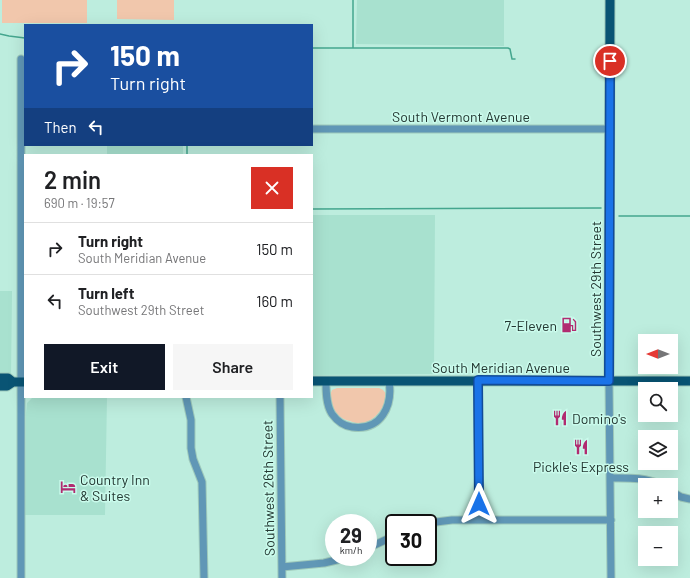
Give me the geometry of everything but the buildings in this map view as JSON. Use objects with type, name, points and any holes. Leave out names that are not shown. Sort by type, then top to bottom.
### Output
[{"type":"main road","name":"Southwest 29th Street","points":[[609,381],[610,0]]},
{"type":"main road","points":[[0,378],[8,378],[19,382]]},
{"type":"main road","name":"South Meridian Avenue","points":[[313,381],[690,381]]},
{"type":"main road","points":[[0,386],[7,386],[19,382]]},
{"type":"street","points":[[21,59],[23,130],[19,382],[21,578]]},
{"type":"street","name":"South Vermont Avenue","points":[[313,129],[610,129]]},
{"type":"street","points":[[478,380],[479,520]]},
{"type":"street","points":[[326,381],[327,398],[331,413],[334,417],[338,421],[349,426],[362,428],[378,422],[386,410],[389,394],[389,381]]},
{"type":"street","name":"Southwest 29th Street","points":[[609,381],[611,578]]},
{"type":"street","points":[[186,398],[191,420],[191,448],[193,459],[202,482],[204,578]]},
{"type":"street","name":"Southwest 26th Street","points":[[280,398],[282,578]]},
{"type":"street","points":[[611,478],[638,478]]},
{"type":"street","points":[[678,495],[690,499]]},
{"type":"street","points":[[437,522],[452,520],[611,520]]},
{"type":"street","points":[[282,567],[325,563]]},
{"type":"shaded area","points":[[2,0],[87,0],[87,23],[2,23]]},
{"type":"shaded area","points":[[117,0],[174,0],[174,20],[117,19]]},
{"type":"shaded area","points":[[357,0],[504,0],[504,46],[356,44]]},
{"type":"shaded area","points":[[107,146],[183,146],[183,154],[107,154]]},
{"type":"shaded area","points":[[313,215],[435,215],[434,374],[313,375]]},
{"type":"shaded area","points":[[0,291],[12,291],[11,375],[0,375]]},
{"type":"shaded area","points":[[337,388],[379,388],[384,391],[386,401],[375,417],[370,421],[365,423],[353,422],[341,418],[334,411],[330,400],[330,395],[332,390]]},
{"type":"shaded area","points":[[32,398],[107,398],[105,515],[25,515],[27,403]]},
{"type":"waterway","points":[[353,0],[353,48]]},
{"type":"waterway","points":[[0,34],[24,38]]},
{"type":"waterway","points":[[313,48],[508,48],[510,49],[512,59],[515,59]]},
{"type":"waterway","points":[[187,146],[187,154]]},
{"type":"waterway","points":[[313,209],[601,208]]},
{"type":"waterway","points":[[619,216],[690,216]]},
{"type":"place","name":"7-Eleven","points":[[569,325]]},
{"type":"place","name":"Domino's","points":[[560,418]]},
{"type":"place","name":"Pickle's Express","points":[[581,447]]},
{"type":"place","name":"Country Inn & Suites","points":[[68,487]]},
{"type":"route","points":[[479,504],[478,380],[609,381],[610,61]]}]
